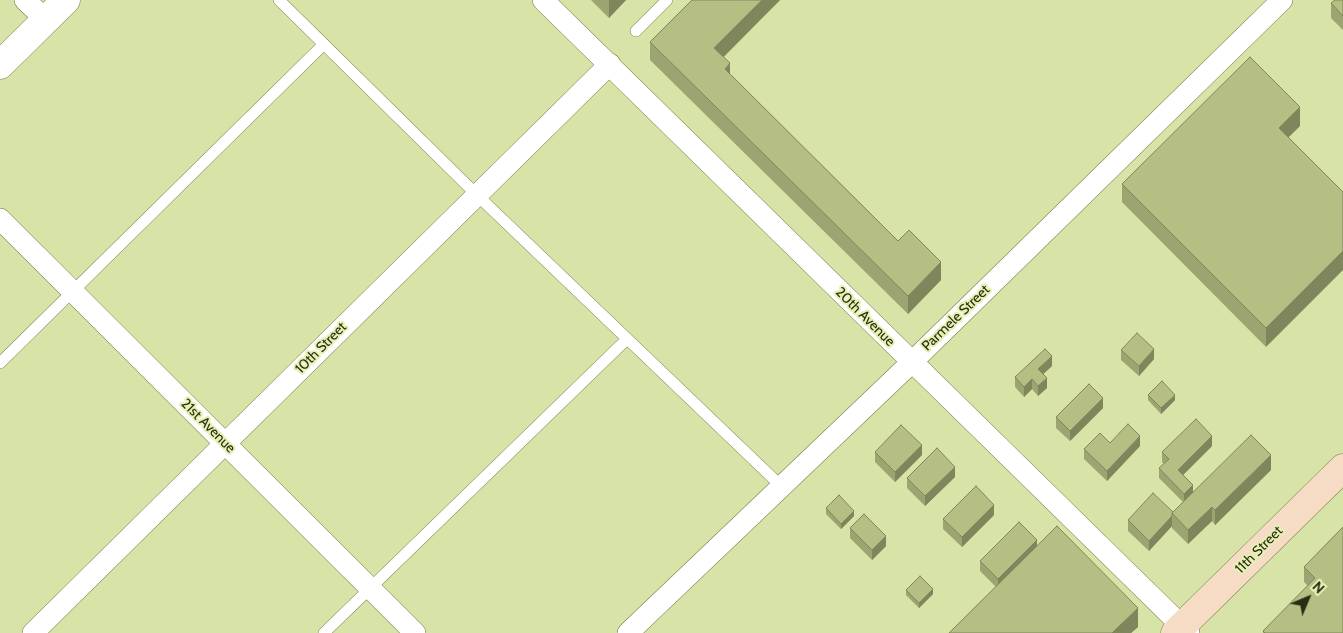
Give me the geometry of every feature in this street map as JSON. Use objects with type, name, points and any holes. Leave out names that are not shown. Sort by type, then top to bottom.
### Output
[{"type":"main road","name":"11th Street","points":[[1182,631],[1343,468]]},
{"type":"street","points":[[25,0],[46,20]]},
{"type":"street","points":[[0,65],[66,0]]},
{"type":"street","name":"20th Avenue","points":[[543,0],[610,64],[1182,631]]},
{"type":"street","name":"Parmele Street","points":[[628,633],[910,363],[1282,0]]},
{"type":"street","name":"10th Street","points":[[33,633],[610,64]]},
{"type":"street","name":"21st Avenue","points":[[0,219],[415,633]]},
{"type":"lane","points":[[279,0],[477,194],[781,486]]},
{"type":"lane","points":[[636,31],[667,0]]},
{"type":"lane","points":[[0,363],[324,44]]},
{"type":"lane","points":[[324,633],[627,339]]},
{"type":"building","points":[[692,0],[762,0],[714,48],[730,63],[725,69],[898,241],[909,230],[941,262],[908,296],[650,42]]},
{"type":"building","points":[[1335,0],[1343,0],[1343,16],[1331,3]]},
{"type":"building","points":[[1250,57],[1300,107],[1279,128],[1343,192],[1343,251],[1266,328],[1122,184]]},
{"type":"building","points":[[1137,333],[1154,349],[1139,366],[1121,350]]},
{"type":"building","points":[[1045,349],[1052,356],[1038,369],[1047,378],[1038,386],[1032,379],[1024,387],[1015,377]]},
{"type":"building","points":[[1162,381],[1175,395],[1161,408],[1148,395]]},
{"type":"building","points":[[1089,384],[1103,398],[1070,431],[1056,417]]},
{"type":"building","points":[[1196,419],[1212,436],[1178,470],[1193,485],[1184,494],[1159,468],[1169,459],[1162,452]]},
{"type":"building","points":[[1128,424],[1140,436],[1107,471],[1084,449],[1100,433],[1110,443]]},
{"type":"building","points":[[901,425],[922,445],[895,472],[875,452]]},
{"type":"building","points":[[1251,435],[1271,455],[1215,510],[1212,507],[1188,530],[1172,513]]},
{"type":"building","points":[[937,448],[955,467],[925,496],[907,478]]},
{"type":"building","points":[[976,486],[994,505],[962,537],[943,519]]},
{"type":"building","points":[[1153,493],[1173,512],[1172,516],[1149,541],[1128,520]]},
{"type":"building","points":[[839,495],[854,511],[841,524],[826,508]]},
{"type":"building","points":[[864,514],[886,536],[872,550],[850,528]]},
{"type":"building","points":[[1019,522],[1037,540],[998,579],[980,561]]},
{"type":"building","points":[[1057,526],[1138,608],[1112,633],[949,633]]},
{"type":"building","points":[[1343,527],[1343,633],[1265,633],[1263,631],[1315,578],[1304,567]]},
{"type":"building","points":[[920,576],[933,589],[919,603],[906,590]]}]
